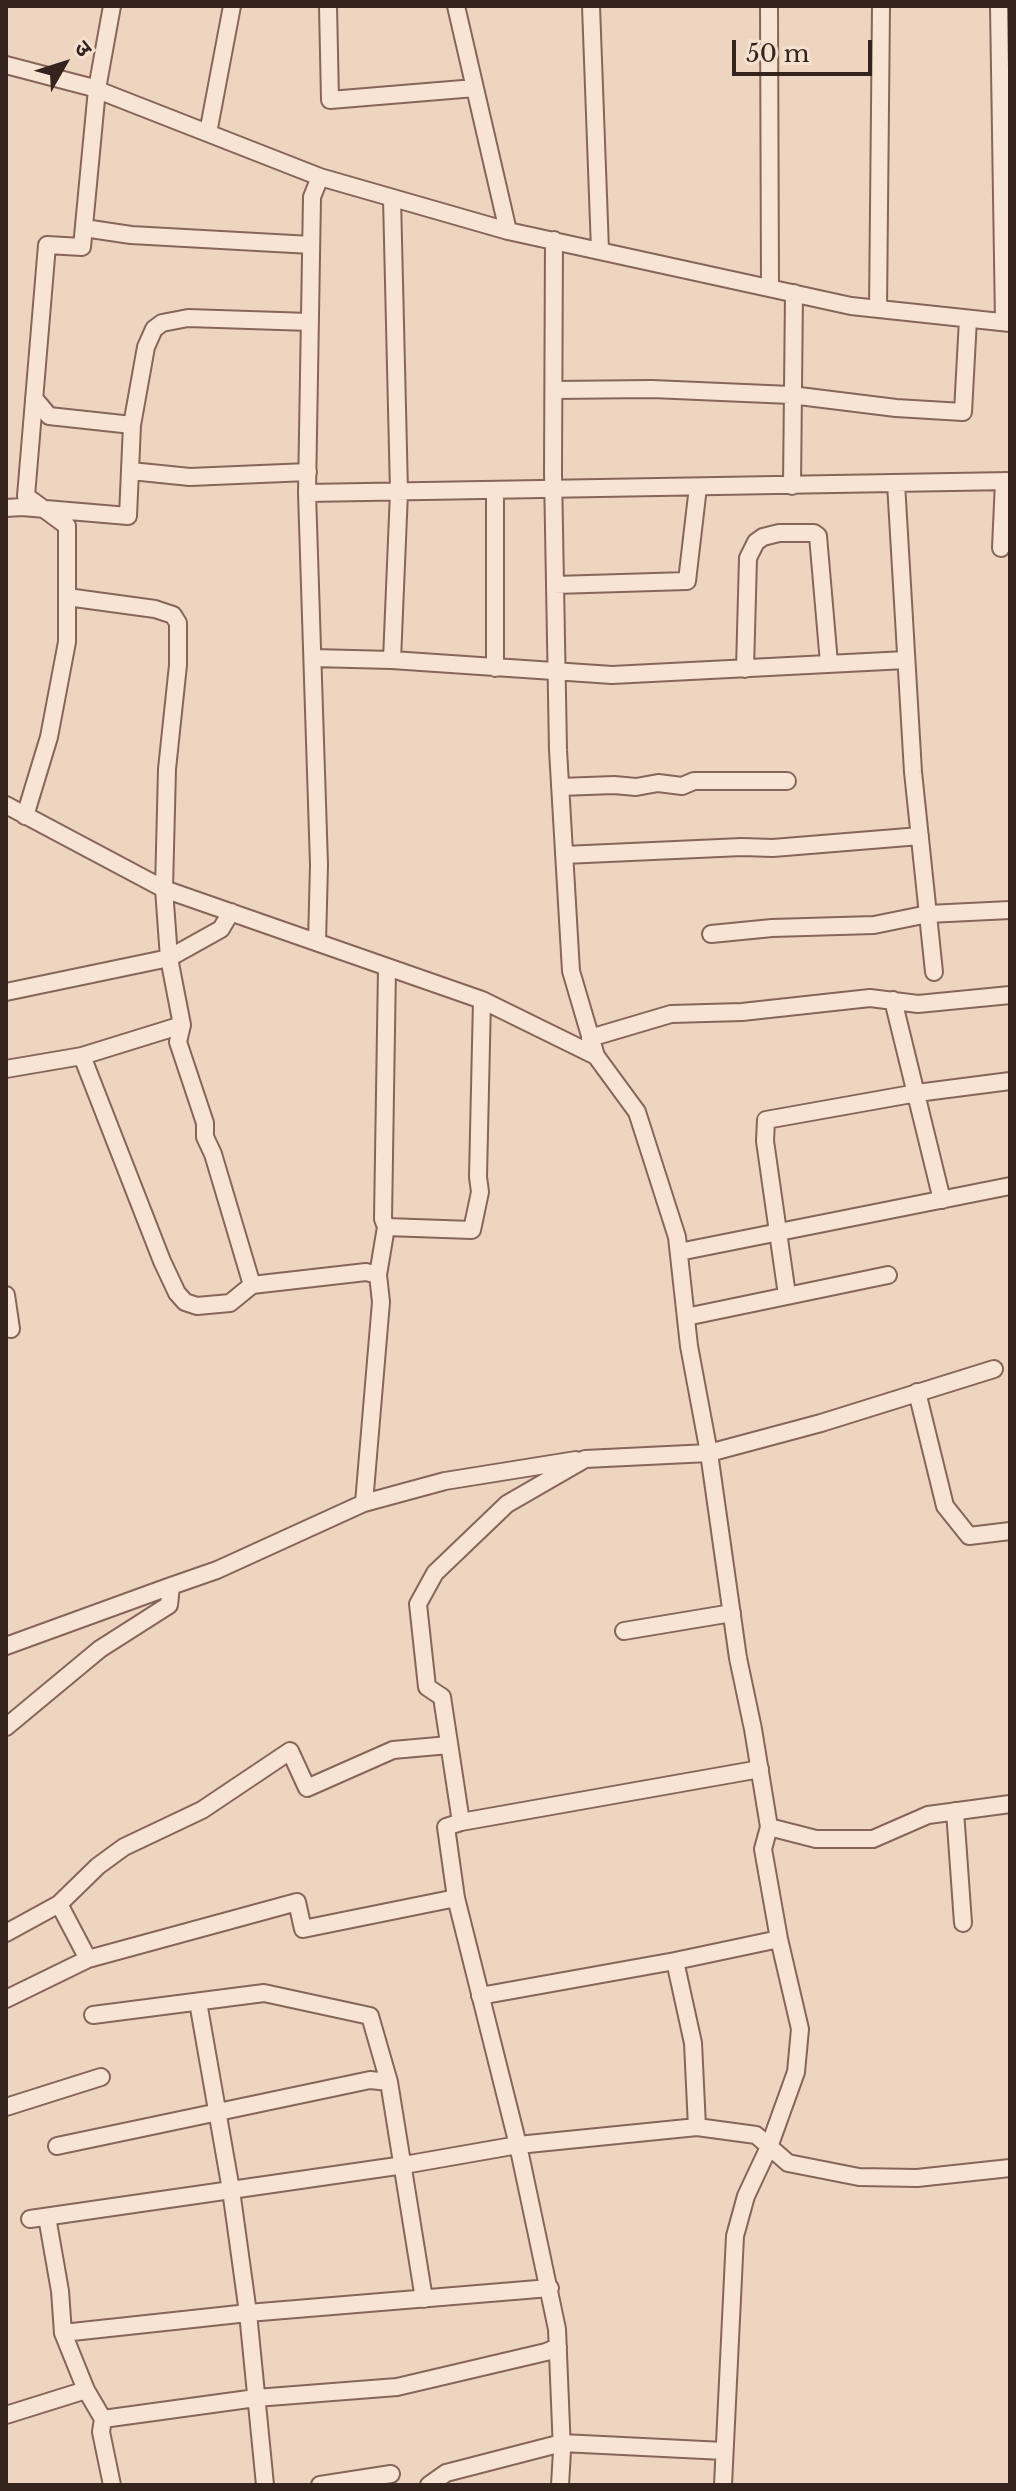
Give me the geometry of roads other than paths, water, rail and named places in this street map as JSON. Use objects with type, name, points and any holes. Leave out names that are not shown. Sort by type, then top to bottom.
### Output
[{"type":"street","points":[[25,816],[49,737],[67,642],[67,526],[26,496],[47,245],[82,247],[97,89],[112,6]]},
{"type":"street","points":[[208,133],[232,6]]},
{"type":"street","points":[[328,6],[330,100],[475,88]]},
{"type":"street","points":[[456,6],[508,231]]},
{"type":"street","points":[[591,6],[600,250]]},
{"type":"street","points":[[769,6],[770,288]]},
{"type":"street","points":[[878,309],[881,6]]},
{"type":"street","points":[[6,65],[97,89],[320,177],[508,231],[878,309],[1007,323],[999,6]]},
{"type":"street","points":[[317,942],[319,865],[307,493],[312,197],[320,177]]},
{"type":"street","points":[[392,198],[399,492],[392,660]]},
{"type":"street","points":[[84,228],[131,235],[311,245]]},
{"type":"street","points":[[554,240],[557,672],[571,971],[596,1056],[637,1112],[677,1237],[686,1317],[732,1613],[769,1827],[763,1849],[779,1939],[800,2029],[796,2072],[769,2147],[746,2196],[735,2236],[723,2485]]},
{"type":"street","points":[[792,486],[794,293]]},
{"type":"street","points":[[6,508],[43,508],[128,516],[132,425],[146,347],[154,329],[162,323],[188,318],[310,322]]},
{"type":"street","points":[[554,390],[652,389],[791,395],[896,408],[963,412],[968,319]]},
{"type":"street","points":[[34,398],[49,416],[132,425]]},
{"type":"street","points":[[131,471],[190,477],[308,472]]},
{"type":"street","points":[[307,493],[1007,481],[1001,548]]},
{"type":"street","points":[[896,483],[906,660],[934,972]]},
{"type":"street","points":[[555,585],[687,581],[698,487]]},
{"type":"street","points":[[495,491],[495,668]]},
{"type":"street","points":[[745,669],[748,558],[756,542],[779,533],[814,533],[818,536],[829,663]]},
{"type":"street","points":[[67,597],[155,609],[173,615],[178,623],[178,665],[167,769],[164,889],[169,958],[182,1025],[178,1042],[252,1285]]},
{"type":"street","points":[[313,658],[392,660],[612,675],[906,660]]},
{"type":"street","points":[[560,787],[636,787],[658,783],[682,786],[694,781],[787,781]]},
{"type":"street","points":[[6,805],[164,889],[482,1000],[596,1056]]},
{"type":"street","points":[[564,855],[773,848],[920,836]]},
{"type":"street","points":[[711,934],[772,928],[874,925],[928,914],[1010,910]]},
{"type":"street","points":[[6,992],[169,958],[221,929],[231,912]]},
{"type":"street","points":[[364,1503],[381,1302],[378,1275],[386,1227],[383,1219],[387,967]]},
{"type":"street","points":[[590,1038],[671,1014],[742,1012],[870,998],[918,1004],[1010,995]]},
{"type":"street","points":[[386,1227],[472,1230],[480,1192],[482,1000]]},
{"type":"street","points":[[893,1000],[942,1200]]},
{"type":"street","points":[[6,1069],[82,1056],[182,1025]]},
{"type":"street","points":[[82,1056],[177,1293],[185,1302],[213,1306],[230,1303],[252,1285],[366,1272],[378,1275]]},
{"type":"street","points":[[787,1295],[765,1141],[766,1120],[917,1093],[1010,1081]]},
{"type":"street","points":[[679,1252],[1010,1186]]},
{"type":"street","points":[[686,1317],[888,1275]]},
{"type":"street","points":[[6,1295],[11,1329]]},
{"type":"street","points":[[6,1646],[217,1570],[364,1503],[445,1481],[585,1459],[709,1453],[821,1423],[994,1369]]},
{"type":"street","points":[[917,1392],[945,1506],[969,1536],[1010,1531]]},
{"type":"street","points":[[461,1822],[442,1697],[427,1687],[418,1604],[435,1573],[507,1504],[585,1459]]},
{"type":"street","points":[[6,1727],[100,1649],[169,1605],[171,1586]]},
{"type":"street","points":[[624,1631],[732,1613]]},
{"type":"street","points":[[6,1933],[59,1904],[98,1866],[124,1847],[202,1810],[290,1751],[307,1788],[393,1750],[449,1745]]},
{"type":"street","points":[[560,2485],[562,2443],[558,2347],[550,2288],[456,1898],[446,1827],[760,1769]]},
{"type":"street","points":[[769,1827],[816,1839],[873,1839],[928,1815],[1010,1804]]},
{"type":"street","points":[[955,1811],[963,1923]]},
{"type":"street","points":[[6,1999],[88,1959],[297,1902],[303,1929],[456,1898]]},
{"type":"street","points":[[59,1904],[88,1959]]},
{"type":"street","points":[[480,1996],[779,1939]]},
{"type":"street","points":[[675,1961],[693,2043],[697,2127]]},
{"type":"street","points":[[93,2015],[264,1993],[370,2016],[389,2082],[424,2299]]},
{"type":"street","points":[[198,2002],[231,2190],[248,2313],[265,2485]]},
{"type":"street","points":[[6,2107],[101,2077]]},
{"type":"street","points":[[57,2146],[370,2080],[389,2082]]},
{"type":"street","points":[[112,2485],[101,2432],[103,2419],[86,2390],[63,2333],[60,2291],[39,2218],[404,2165],[518,2145],[697,2127],[756,2135],[788,2163],[859,2177],[917,2178],[1010,2168]]},
{"type":"street","points":[[63,2333],[248,2313],[550,2288]]},
{"type":"street","points":[[103,2419],[256,2398],[397,2387],[558,2347]]},
{"type":"street","points":[[6,2415],[86,2390]]},
{"type":"street","points":[[429,2485],[446,2473],[562,2443],[724,2451]]},
{"type":"street","points":[[320,2485],[391,2474]]}]
